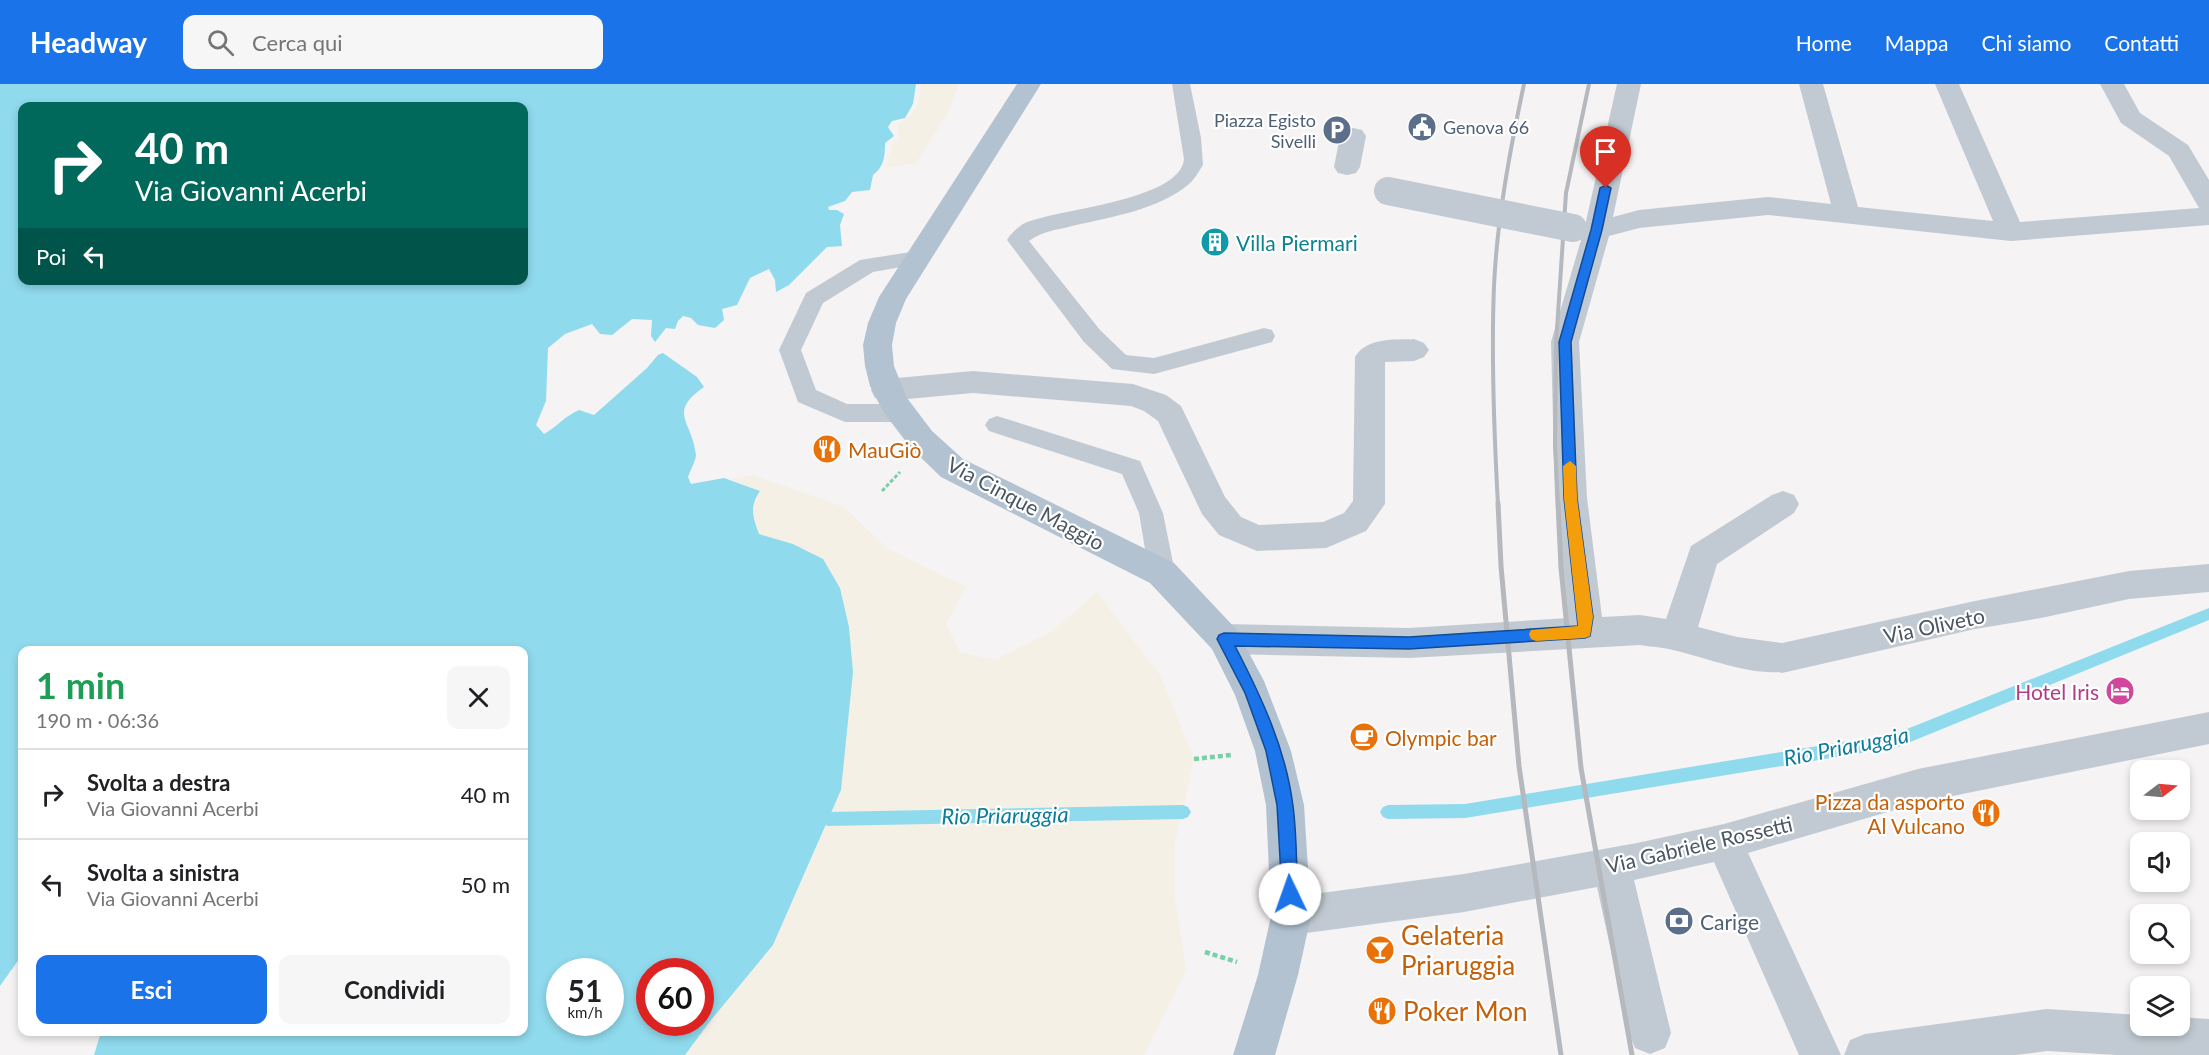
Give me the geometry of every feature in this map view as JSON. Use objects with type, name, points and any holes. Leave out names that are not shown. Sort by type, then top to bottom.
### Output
[{"type":"main road","name":"Via Cinque Maggio","points":[[1029,84],[893,297],[881,325],[878,351],[893,402],[926,446],[952,468],[1162,573],[1224,639],[1252,692],[1273,751],[1285,805],[1291,916],[1278,975],[1254,1055]]},
{"type":"street","points":[[1585,632],[1586,617],[1571,498],[1565,342],[1585,229],[1629,84]]},
{"type":"street","points":[[1811,84],[1847,214]]},
{"type":"street","points":[[1947,84],[2011,232]]},
{"type":"street","points":[[2112,84],[2130,118],[2179,151],[2209,203]]},
{"type":"street","points":[[1347,167],[1353,136]]},
{"type":"street","points":[[1388,191],[1585,229],[1639,219],[1768,206],[2011,232],[2209,216]]},
{"type":"street","points":[[893,402],[973,382],[1133,395],[1155,403],[1170,414],[1213,505],[1230,526],[1257,538],[1326,535],[1355,522],[1369,504],[1370,357],[1382,351],[1414,350]]},
{"type":"street","points":[[1678,636],[1704,556],[1783,504]]},
{"type":"street","name":"Via Oliveto","points":[[1224,639],[1409,643],[1640,630],[1678,636],[1737,652],[1782,658],[1975,615],[2041,604],[2129,585],[2202,585]]},
{"type":"street","name":"Via Gabriele Rossetti","points":[[1291,916],[1464,893],[1611,866],[1724,842],[1918,786],[2209,728]]},
{"type":"street","points":[[1724,842],[1820,1055]]},
{"type":"street","points":[[1611,866],[1650,1033]]},
{"type":"street","points":[[1865,1055],[2047,1030],[2209,1041]]},
{"type":"lane","points":[[1181,84],[1194,162],[1188,177],[1153,198],[1031,229],[1017,240],[1092,336],[1120,363],[1154,366],[1264,336]]},
{"type":"lane","points":[[893,402],[845,412],[806,396],[790,350],[814,298],[868,265],[917,258]]},
{"type":"lane","points":[[997,424],[1131,468],[1150,513],[1162,573]]},
{"type":"sand","points":[[921,84],[959,84],[947,114],[916,163],[886,168],[892,144],[899,137],[897,125],[915,108]]},
{"type":"sand","points":[[752,475],[844,507],[888,549],[966,587],[946,624],[960,652],[995,660],[1053,631],[1097,592],[1160,675],[1194,759],[1175,843],[1175,897],[1186,971],[1144,1055],[685,1055],[699,1036],[714,1036],[714,1016],[773,945],[817,847],[828,818],[853,672],[849,627],[840,588],[823,559],[793,544],[759,535],[753,512],[759,491],[731,479]]},
{"type":"water","points":[[0,84],[916,84],[913,104],[905,118],[892,121],[888,127],[894,136],[885,143],[883,161],[873,175],[870,190],[852,192],[845,201],[828,207],[829,210],[837,210],[844,214],[840,225],[842,246],[827,247],[789,285],[776,292],[775,280],[769,269],[750,278],[737,305],[722,309],[724,320],[715,328],[698,325],[691,318],[683,316],[675,329],[666,328],[655,342],[651,336],[652,320],[632,319],[612,335],[600,334],[592,324],[565,334],[548,348],[546,401],[536,425],[544,434],[579,410],[594,415],[647,368],[658,355],[663,353],[697,377],[704,387],[693,396],[684,411],[696,455],[688,477],[691,484],[724,478],[760,491],[753,507],[759,534],[793,544],[823,559],[840,588],[849,627],[853,672],[841,790],[773,945],[714,1016],[714,958],[636,958],[636,1036],[699,1036],[685,1055],[94,1055],[100,1036],[528,1036],[528,646],[18,646],[18,961],[0,986]]},
{"type":"waterway","name":"Rio Priaruggia","points":[[1388,812],[1465,811],[1898,740],[2209,614]]},
{"type":"waterway","name":"Rio Priaruggia","points":[[828,819],[1183,812]]},
{"type":"railway","points":[[1498,505],[1493,396],[1494,286],[1505,185],[1524,84]]},
{"type":"railway","points":[[1558,505],[1555,446],[1556,344],[1566,193],[1589,84]]},
{"type":"railway","points":[[1498,503],[1501,566],[1519,766],[1561,1055]]},
{"type":"railway","points":[[1558,503],[1561,568],[1581,768],[1632,1055]]},
{"type":"slow traffic","points":[[1536,634],[1585,632],[1586,617],[1571,498],[1570,466]]},
{"type":"place","name":"Genova 66","points":[[1422,127]]},
{"type":"place","name":"Piazza Egisto Sivelli","points":[[1337,130]]},
{"type":"place","name":"Villa Piermari","points":[[1215,242]]},
{"type":"place","name":"MauGiò","points":[[827,449]]},
{"type":"place","name":"Hotel Iris","points":[[2120,691]]},
{"type":"place","name":"Olympic bar","points":[[1364,737]]},
{"type":"place","name":"Pizza da asporto Al Vulcano","points":[[1986,813]]},
{"type":"place","name":"Carige","points":[[1679,921]]},
{"type":"place","name":"Gelateria Priaruggia","points":[[1380,950]]},
{"type":"place","name":"Poker Mon","points":[[1382,1011]]},
{"type":"route","points":[[1290,894],[1285,805],[1273,751],[1252,692],[1224,639],[1409,643],[1585,632],[1586,617],[1571,498],[1565,342],[1597,230],[1606,188]]}]
